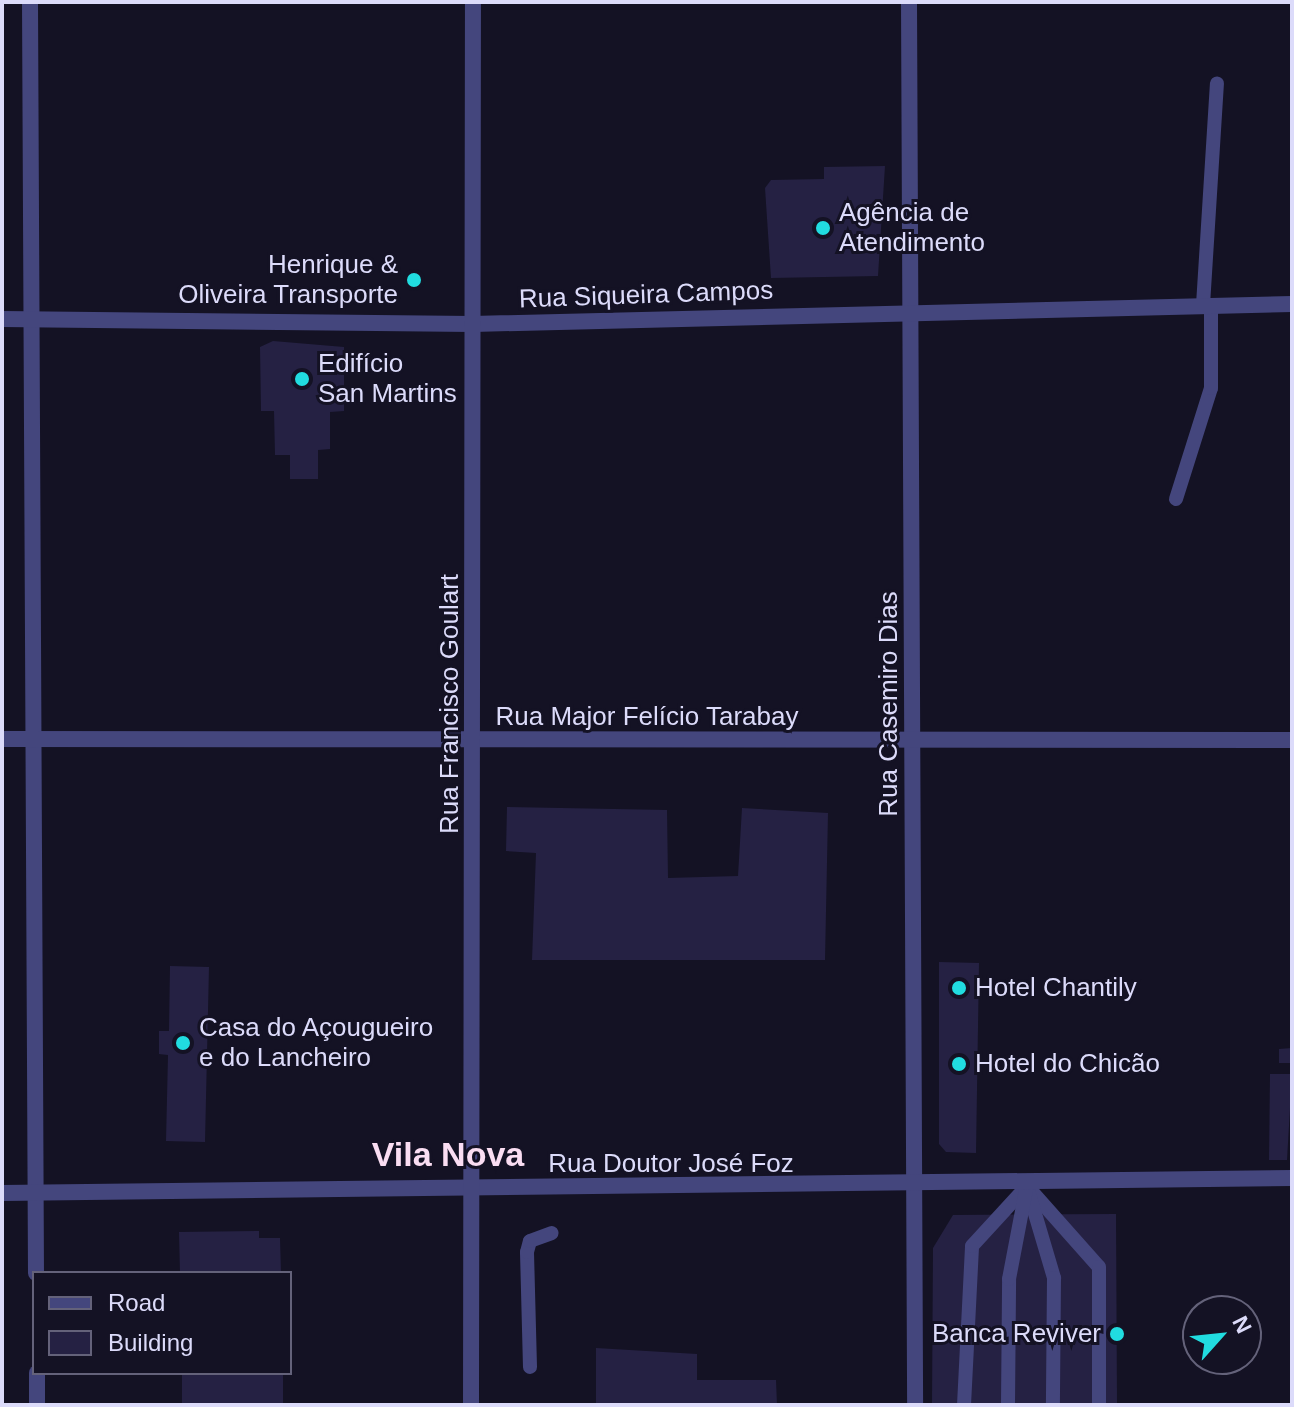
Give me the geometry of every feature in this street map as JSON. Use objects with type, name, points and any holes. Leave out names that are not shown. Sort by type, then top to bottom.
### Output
[{"type":"street","points":[[30,2],[30,738],[36,1271]]},
{"type":"street","name":"Rua Francisco Goulart","points":[[471,1405],[473,2]]},
{"type":"street","name":"Rua Casemiro Dias","points":[[909,2],[915,1405]]},
{"type":"street","name":"Rua Siqueira Campos","points":[[2,319],[473,324],[1292,304]]},
{"type":"street","name":"Rua Major Felício Tarabay","points":[[2,739],[914,743],[1292,740]]},
{"type":"street","name":"Rua Doutor José Foz","points":[[2,1193],[1027,1186],[1292,1178]]},
{"type":"street","points":[[37,1375],[37,1405]]},
{"type":"lane","points":[[1176,499],[1211,388],[1207,305],[1217,83]]},
{"type":"lane","points":[[964,1405],[972,1246],[1027,1186]]},
{"type":"lane","points":[[1008,1405],[1009,1279],[1027,1186]]},
{"type":"lane","points":[[1027,1186],[1054,1278],[1053,1405]]},
{"type":"lane","points":[[1027,1186],[1099,1267],[1099,1405]]},
{"type":"lane","points":[[530,1367],[527,1252],[530,1241],[552,1233]]},
{"type":"building","name":"Agência de Atendimento","points":[[885,166],[878,276],[771,278],[765,188],[771,180],[824,179],[824,167]]},
{"type":"building","name":"Edifício San Martins","points":[[273,341],[344,347],[344,411],[330,412],[330,449],[318,450],[318,479],[290,479],[290,455],[275,455],[274,411],[261,411],[260,347]]},
{"type":"building","points":[[507,807],[667,810],[668,878],[738,876],[742,808],[828,813],[825,960],[532,960],[536,853],[506,851]]},
{"type":"building","name":"Hotel do Chicão","points":[[939,962],[979,963],[976,1153],[946,1152],[939,1144]]},
{"type":"building","name":"Casa do Açougueiro e do Lancheiro","points":[[170,966],[209,967],[205,1142],[166,1141],[168,1055],[159,1054],[159,1031],[169,1031]]},
{"type":"building","points":[[1292,1048],[1292,1063],[1279,1063],[1279,1049]]},
{"type":"building","points":[[1270,1074],[1292,1074],[1287,1160],[1269,1160]]},
{"type":"building","points":[[1116,1214],[1117,1405],[932,1405],[933,1248],[953,1215]]},
{"type":"building","points":[[259,1231],[259,1238],[280,1238],[281,1271],[180,1271],[179,1232]]},
{"type":"building","points":[[596,1348],[697,1354],[697,1380],[776,1380],[777,1405],[596,1405]]},
{"type":"building","points":[[182,1375],[283,1375],[283,1405],[182,1405]]},
{"type":"place","name":"Agência de Atendimento","points":[[823,228]]},
{"type":"place","name":"Henrique & Oliveira Transporte","points":[[414,280]]},
{"type":"place","name":"Edifício San Martins","points":[[302,379]]},
{"type":"place","name":"Hotel Chantily","points":[[959,988]]},
{"type":"place","name":"Casa do Açougueiro e do Lancheiro","points":[[183,1043]]},
{"type":"place","name":"Hotel do Chicão","points":[[959,1064]]},
{"type":"place","name":"Banca Reviver","points":[[1117,1334]]},
{"type":"district","name":"Vila Nova","points":[[448,1155]]}]
